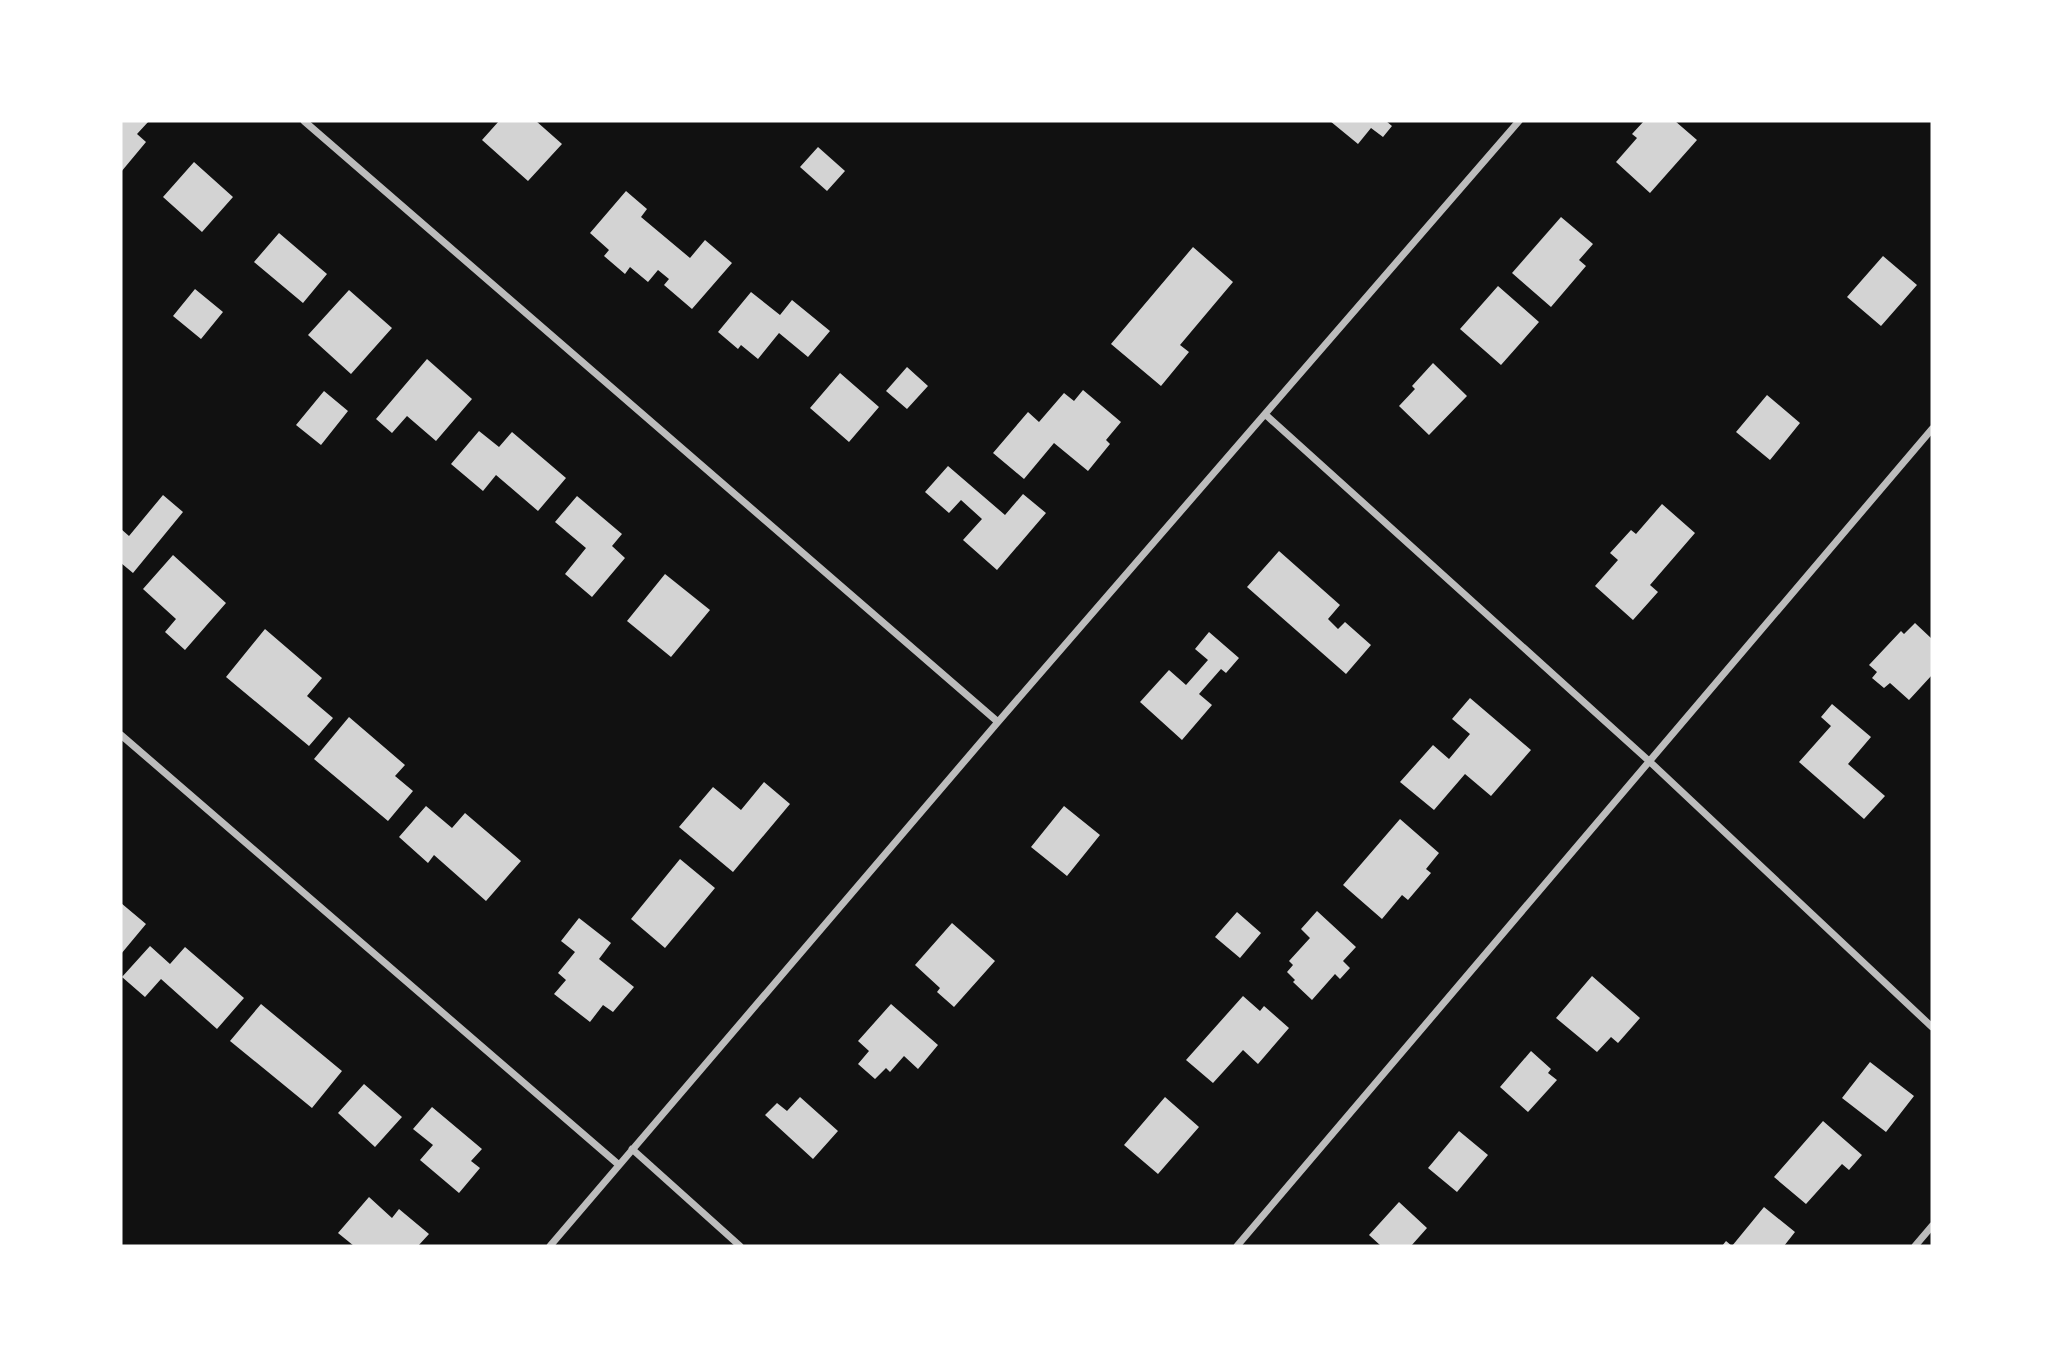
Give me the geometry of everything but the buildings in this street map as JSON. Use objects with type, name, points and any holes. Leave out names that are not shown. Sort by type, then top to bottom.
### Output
[{"type":"street","points":[[304,121],[998,722]]},
{"type":"street","points":[[551,1246],[998,722],[1519,121]]},
{"type":"street","points":[[1266,415],[1649,761],[1932,1027]]},
{"type":"street","points":[[1237,1246],[1932,429]]},
{"type":"street","points":[[121,736],[619,1165]]},
{"type":"street","points":[[632,1149],[740,1246]]},
{"type":"street","points":[[1915,1246],[1932,1226]]}]
